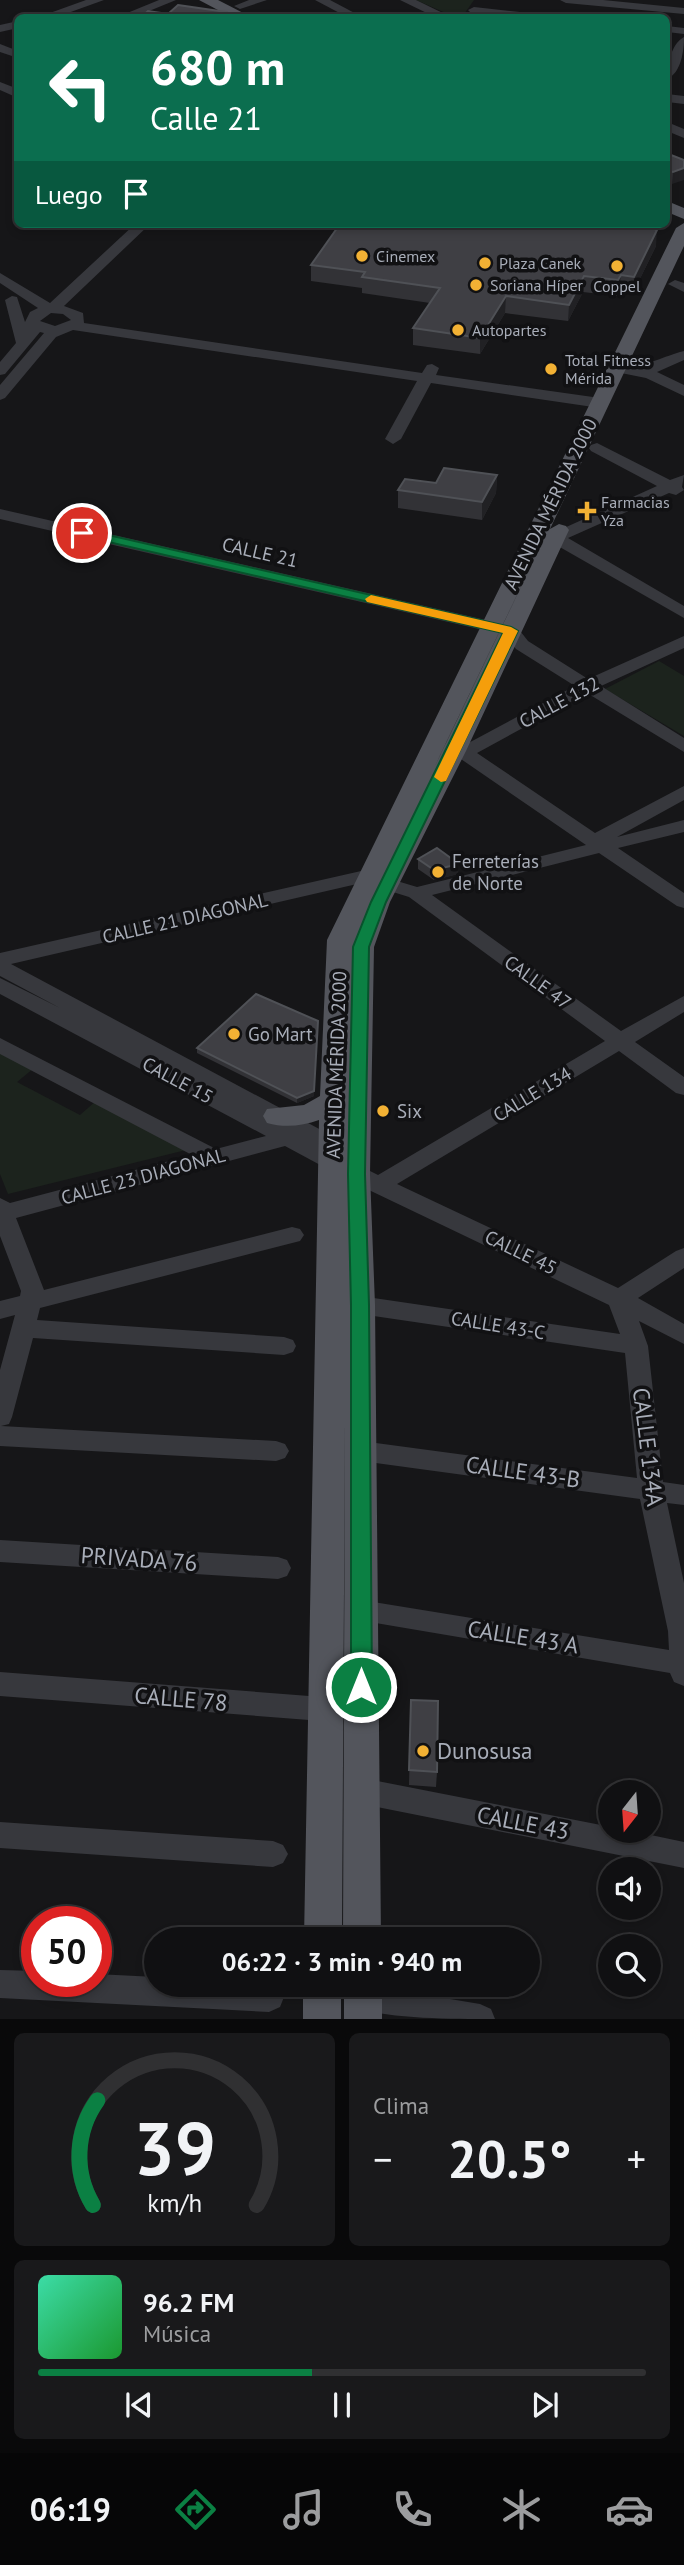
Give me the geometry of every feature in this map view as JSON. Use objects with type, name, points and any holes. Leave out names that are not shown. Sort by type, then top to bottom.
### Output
[{"type":"main road","points":[[206,0],[255,14]]},
{"type":"main road","name":"AVENIDA MÉRIDA 2000","points":[[546,537],[597,448],[625,369],[684,228]]},
{"type":"main road","name":"AVENIDA MÉRIDA 2000","points":[[362,1927],[360,1305],[352,1162],[333,1099],[341,940],[450,750],[546,537],[602,398],[625,369],[679,286],[684,264]]},
{"type":"main road","name":"AVENIDA MÉRIDA 2000","points":[[323,1927],[326,1709],[361,947],[374,883]]},
{"type":"main road","points":[[281,1127],[317,1113],[333,1099]]},
{"type":"main road","points":[[322,1997],[322,2019]]},
{"type":"street","points":[[54,14],[98,0]]},
{"type":"street","points":[[131,14],[171,0]]},
{"type":"street","points":[[155,14],[171,0]]},
{"type":"street","points":[[238,8],[261,0]]},
{"type":"street","points":[[321,0],[351,14]]},
{"type":"street","points":[[406,0],[438,14]]},
{"type":"street","points":[[566,0],[684,11]]},
{"type":"street","points":[[474,9],[515,14]]},
{"type":"street","points":[[670,67],[677,47]]},
{"type":"street","points":[[0,395],[147,228]]},
{"type":"street","points":[[0,277],[12,295],[23,343]]},
{"type":"street","points":[[12,295],[43,315],[50,330],[75,312]]},
{"type":"street","points":[[12,295],[44,298],[75,312],[93,325]]},
{"type":"street","points":[[43,315],[75,312],[93,325]]},
{"type":"street","points":[[0,371],[43,315]]},
{"type":"street","points":[[44,342],[93,325],[602,398]]},
{"type":"street","points":[[625,369],[653,368],[684,355]]},
{"type":"street","points":[[625,369],[650,374],[684,391]]},
{"type":"street","points":[[393,439],[430,373]]},
{"type":"street","points":[[597,448],[679,487]]},
{"type":"street","points":[[546,537],[679,487]]},
{"type":"street","name":"CALLE 21","points":[[0,514],[194,565],[502,637],[684,746]]},
{"type":"street","name":"CALLE 21","points":[[0,526],[194,565]]},
{"type":"street","points":[[546,537],[684,613]]},
{"type":"street","name":"CALLE 132","points":[[450,750],[684,641]]},
{"type":"street","points":[[450,750],[684,902]]},
{"type":"street","points":[[597,844],[684,792]]},
{"type":"street","points":[[416,893],[597,844],[684,826]]},
{"type":"street","name":"CALLE 47","points":[[374,883],[416,893],[684,1088]]},
{"type":"street","name":"CALLE 21 DIAGONAL","points":[[2,972],[374,883]]},
{"type":"street","name":"CALLE 15","points":[[2,972],[281,1127],[352,1162]]},
{"type":"street","name":"CALLE 134","points":[[352,1162],[621,1042],[684,1003]]},
{"type":"street","points":[[0,1045],[214,1157]]},
{"type":"street","name":"CALLE 23 DIAGONAL","points":[[1,1211],[214,1157],[281,1127]]},
{"type":"street","name":"CALLE 45","points":[[352,1162],[684,1335]]},
{"type":"street","points":[[0,1417],[33,1291],[1,1211]]},
{"type":"street","points":[[0,1310],[292,1236]]},
{"type":"street","points":[[619,1299],[684,1257]]},
{"type":"street","name":"CALLE 134A","points":[[619,1299],[636,1346],[651,1490],[681,1631],[684,1674]]},
{"type":"street","name":"CALLE 43-C","points":[[360,1305],[636,1346]]},
{"type":"street","points":[[23,1328],[284,1346]]},
{"type":"street","points":[[0,1436],[276,1451]]},
{"type":"street","name":"CALLE 43-B","points":[[361,1451],[684,1495]]},
{"type":"street","name":"PRIVADA 76","points":[[0,1551],[278,1568]]},
{"type":"street","name":"CALLE 43 A","points":[[361,1611],[684,1664]]},
{"type":"street","name":"CALLE 78","points":[[0,1684],[362,1713]]},
{"type":"street","name":"CALLE 43","points":[[362,1791],[684,1855]]},
{"type":"street","points":[[0,1835],[273,1854]]},
{"type":"street","points":[[0,1984],[144,1991]]},
{"type":"street","points":[[363,2000],[480,2019]]},
{"type":"shaded area","points":[[416,0],[474,0],[464,14],[448,14]]},
{"type":"shaded area","points":[[659,661],[684,676],[684,736],[605,689]]},
{"type":"shaded area","points":[[0,1050],[34,1068],[17,1082],[80,1115],[96,1101],[186,1150],[8,1194],[0,1174]]},
{"type":"building","points":[[178,5],[226,12],[224,14],[168,14]]},
{"type":"building","points":[[148,11],[168,14],[145,14]]},
{"type":"building","points":[[670,155],[684,160],[684,168],[670,171]]},
{"type":"building","name":"Plaza Canek","points":[[337,228],[657,230],[634,277],[621,275],[618,280],[584,276],[569,305],[506,296],[480,338],[413,328],[440,288],[362,277],[365,272],[311,265]]},
{"type":"building","points":[[444,468],[497,475],[482,502],[398,490],[405,479],[436,483]]},
{"type":"building","points":[[437,848],[459,864],[434,870],[418,859]]},
{"type":"building","points":[[256,994],[318,1021],[314,1091],[297,1098],[197,1048]]},
{"type":"building","name":"Dunosusa","points":[[411,1700],[438,1701],[437,1772],[409,1770]]},
{"type":"slow traffic","points":[[371,599],[511,631],[441,777]]},
{"type":"place","name":"Cinemex","points":[[362,256]]},
{"type":"place","name":"Plaza Canek","points":[[485,263]]},
{"type":"place","name":"Coppel","points":[[617,266]]},
{"type":"place","name":"Soriana Híper","points":[[476,285]]},
{"type":"place","name":"Autopartes","points":[[458,330]]},
{"type":"place","name":"Total Fitness Mérida","points":[[551,369]]},
{"type":"place","name":"Farmacias Yza","points":[[587,511]]},
{"type":"place","name":"Ferreterías de Norte","points":[[438,872]]},
{"type":"place","name":"Go Mart","points":[[234,1034]]},
{"type":"place","name":"Six","points":[[383,1111]]},
{"type":"place","name":"Dunosusa","points":[[423,1751]]},
{"type":"route","points":[[82,533],[511,631],[378,902],[361,947],[356,1174],[360,1305],[361,1687]]}]
